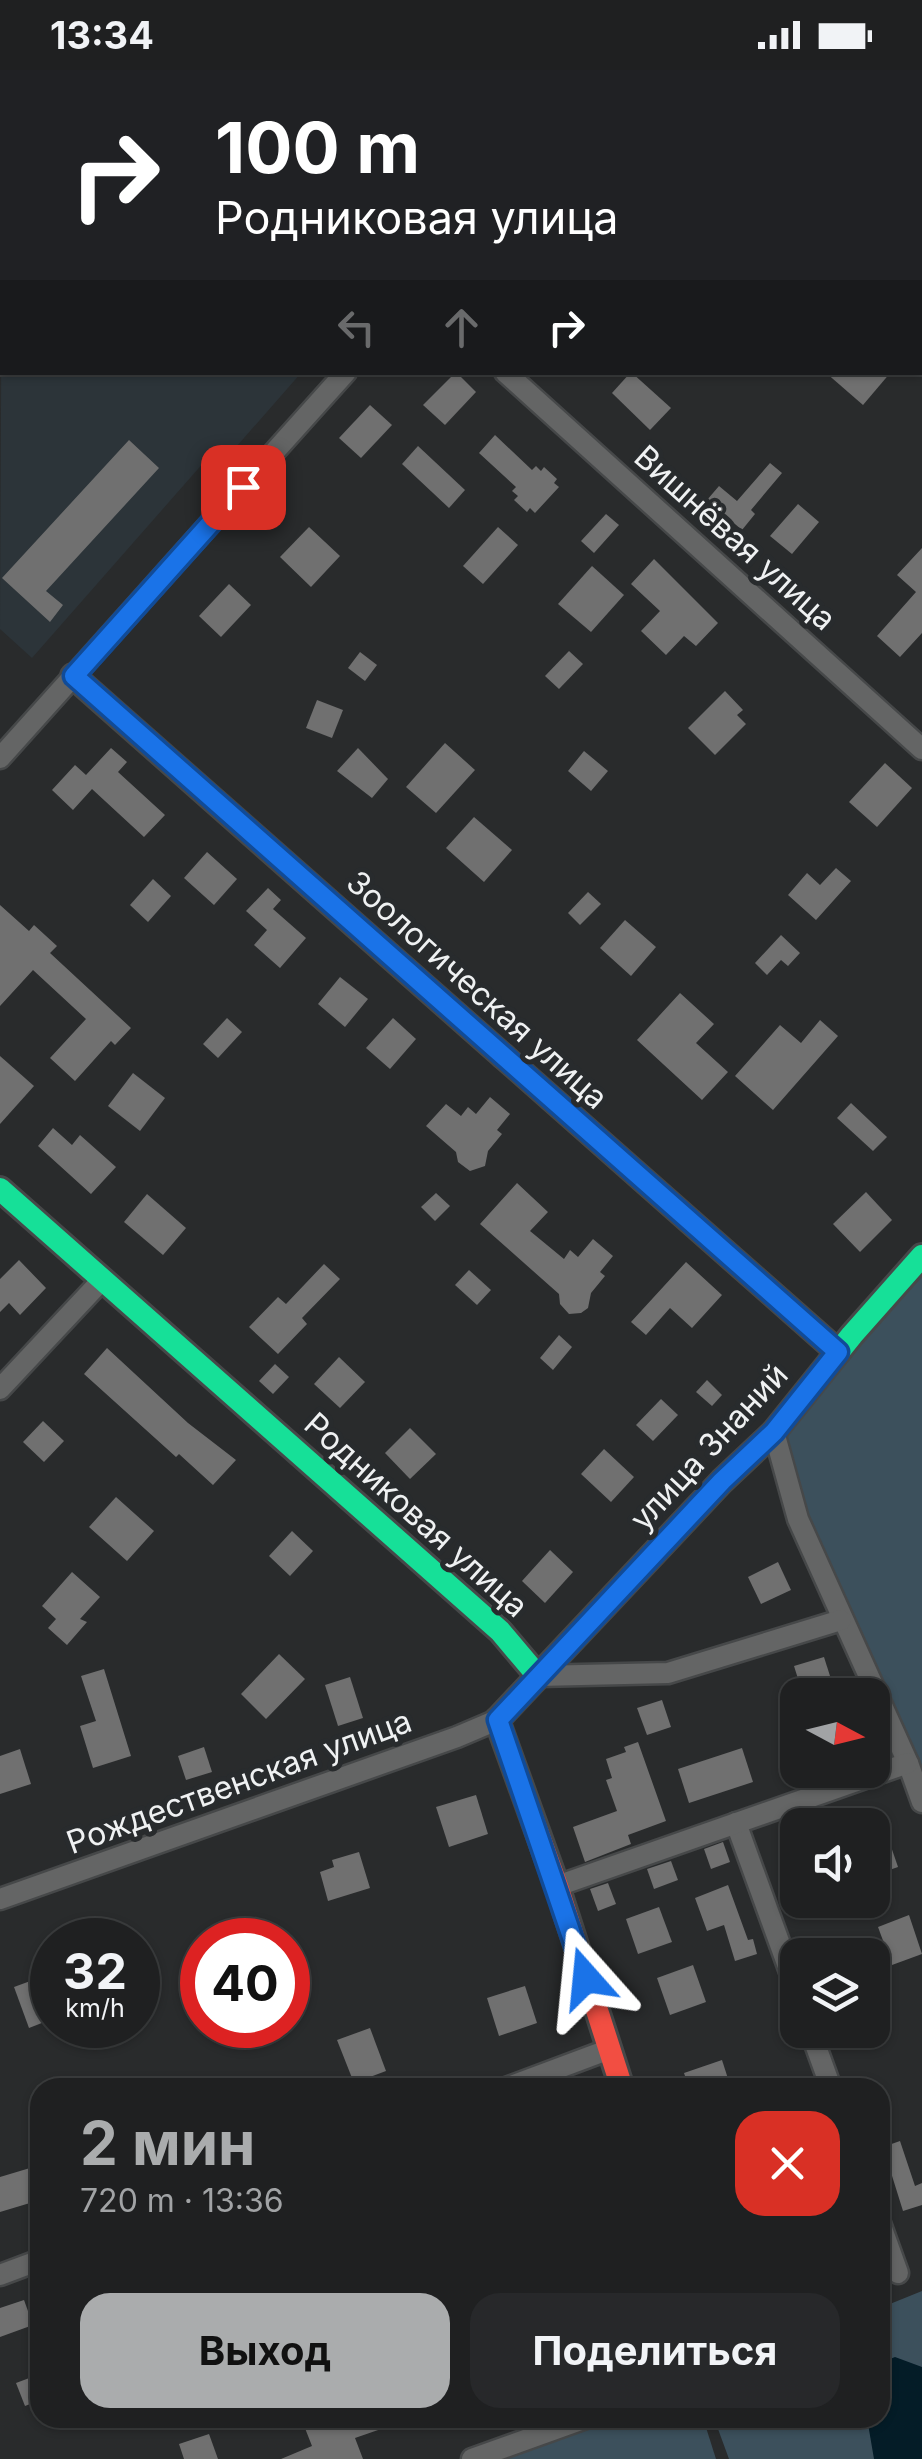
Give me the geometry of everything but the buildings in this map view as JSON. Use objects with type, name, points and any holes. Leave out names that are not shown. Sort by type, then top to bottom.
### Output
[{"type":"street","points":[[0,758],[343,375]]},
{"type":"street","name":"Вишнёвая улица","points":[[508,375],[922,750]]},
{"type":"street","name":"Зоологическая улица","points":[[74,676],[838,1352]]},
{"type":"street","name":"Родниковая улица","points":[[0,1190],[500,1631],[538,1676]]},
{"type":"street","name":"улица Знаний","points":[[538,1676],[722,1481],[774,1432],[922,1256]]},
{"type":"street","points":[[0,1389],[102,1280]]},
{"type":"street","points":[[774,1432],[798,1518],[922,1802]]},
{"type":"street","points":[[619,2078],[498,1720],[538,1676],[668,1672],[842,1620]]},
{"type":"street","name":"Рождественская улица","points":[[0,1900],[498,1720]]},
{"type":"street","points":[[557,1886],[908,1763]]},
{"type":"street","points":[[736,1823],[780,1944]]},
{"type":"street","points":[[817,2048],[827,2078]]},
{"type":"street","points":[[533,2078],[610,2049]]},
{"type":"street","points":[[890,2251],[898,2273]]},
{"type":"street","points":[[0,2275],[30,2264]]},
{"type":"street","points":[[472,2459],[558,2428]]},
{"type":"shaded area","points":[[1,375],[299,375],[223,462],[212,453],[32,658],[0,629]]},
{"type":"shaded area","points":[[922,1276],[922,1786],[890,1711],[890,1678],[876,1678],[797,1494],[781,1433]]},
{"type":"shaded area","points":[[922,2291],[922,2459],[729,2459],[718,2428],[890,2428],[890,2304]]},
{"type":"shaded area","points":[[895,2357],[922,2367],[922,2459],[874,2459],[869,2428],[890,2428],[890,2359]]},
{"type":"shaded area","points":[[588,2428],[706,2428],[716,2459],[500,2459]]},
{"type":"traffic: fast","points":[[503,1056],[838,1352]]},
{"type":"traffic: fast","points":[[0,1189],[500,1631],[538,1676]]},
{"type":"traffic: fast","points":[[497,1720],[722,1481],[774,1432],[922,1256]]},
{"type":"traffic: slow","points":[[73,676],[503,1056]]},
{"type":"traffic: jam","points":[[497,1720],[557,1886],[619,2078]]},
{"type":"route","points":[[243,487],[74,676],[838,1352],[774,1432],[722,1481],[498,1720],[586,1978]]}]
